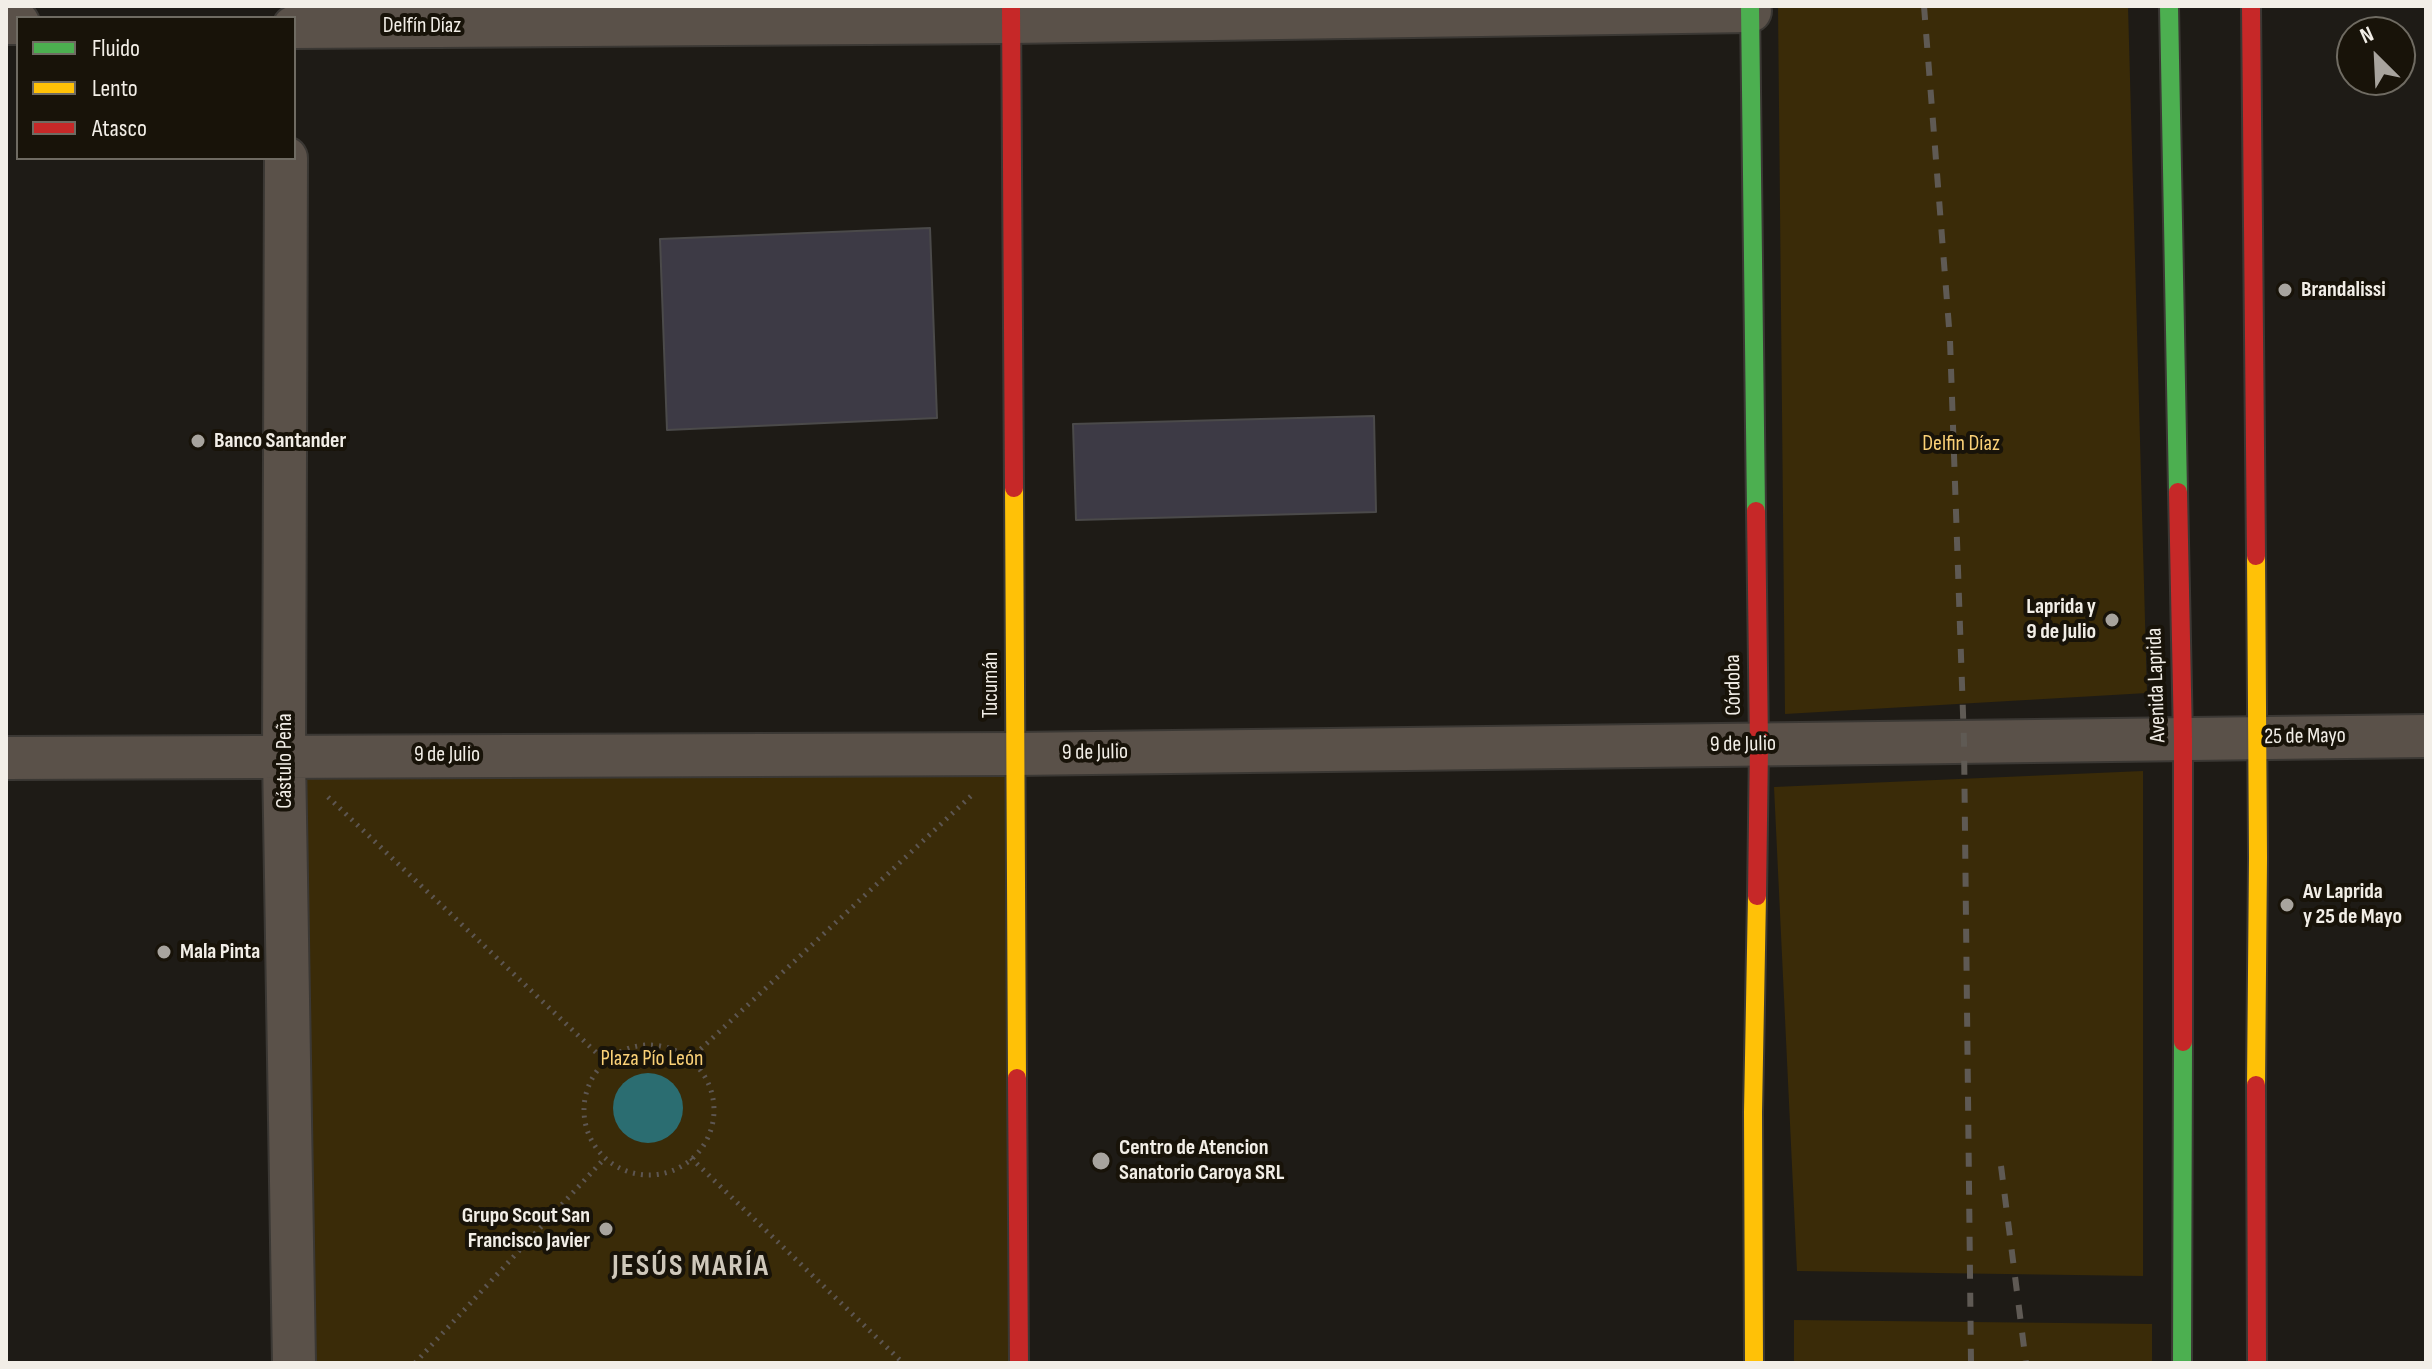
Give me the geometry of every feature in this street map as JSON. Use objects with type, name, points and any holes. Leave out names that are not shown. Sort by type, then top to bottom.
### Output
[{"type":"main road","name":"Avenida Laprida","points":[[2169,6],[2183,739],[2182,1363]]},
{"type":"main road","points":[[2251,6],[2258,858],[2255,1160],[2257,1363]]},
{"type":"main road","name":"Córdoba","points":[[1750,8],[1759,745],[1753,1112],[1754,1363]]},
{"type":"main road","name":"Tucumán","points":[[1011,14],[1019,1363]]},
{"type":"street","name":"Delfín Díaz","points":[[296,27],[1011,14],[1750,8]]},
{"type":"street","name":"Cástulo Peña","points":[[286,160],[284,756],[294,1363]]},
{"type":"street","name":"25 de Mayo","points":[[2183,739],[2426,736]]},
{"type":"street","name":"9 de Julio","points":[[6,758],[1015,754],[2183,739]]},
{"type":"path","points":[[689,1060],[1015,754]]},
{"type":"path","points":[[284,756],[605,1061]]},
{"type":"path","points":[[645,1045],[666,1047],[701,1070],[711,1089],[714,1110],[711,1131],[701,1150],[685,1164],[665,1173],[644,1175],[623,1170],[604,1159],[591,1142],[584,1120],[584,1099],[592,1078],[605,1061],[624,1050],[645,1045]]},
{"type":"path","points":[[691,1158],[903,1363]]},
{"type":"path","points":[[415,1363],[604,1159]]},
{"type":"green space","name":"Delfin Díaz","points":[[1778,6],[2128,6],[2147,693],[1785,714]]},
{"type":"green space","name":"Plaza Pío León","points":[[1015,754],[1019,1363],[294,1363],[284,756]]},
{"type":"green space","points":[[2143,771],[2143,1276],[1797,1271],[1774,787]]},
{"type":"green space","points":[[1794,1320],[2152,1324],[2152,1363],[1794,1363]]},
{"type":"water","points":[[648,1073],[673,1083],[683,1108],[673,1133],[648,1143],[623,1133],[613,1108],[623,1083]]},
{"type":"building","points":[[930,228],[937,418],[667,430],[660,239]]},
{"type":"building","points":[[1374,416],[1376,512],[1076,520],[1073,424]]},
{"type":"railway","points":[[1924,6],[1950,340],[1964,742],[1971,1363]]},
{"type":"railway","points":[[2001,1166],[2026,1363]]},
{"type":"traffic: fast","points":[[1750,6],[1756,511]]},
{"type":"traffic: fast","points":[[2169,6],[2178,492]]},
{"type":"traffic: fast","points":[[2182,1363],[2183,1042]]},
{"type":"traffic: slow","points":[[1014,488],[1017,1078]]},
{"type":"traffic: slow","points":[[2256,556],[2256,1085]]},
{"type":"traffic: slow","points":[[1754,1363],[1753,1112],[1757,896]]},
{"type":"traffic: jam","points":[[1011,6],[1014,488]]},
{"type":"traffic: jam","points":[[2251,6],[2256,556]]},
{"type":"traffic: jam","points":[[2178,492],[2183,739],[2183,1042]]},
{"type":"traffic: jam","points":[[1756,511],[1757,896]]},
{"type":"traffic: jam","points":[[1017,1078],[1019,1363]]},
{"type":"traffic: jam","points":[[2256,1085],[2257,1363]]},
{"type":"place","name":"Brandalissi","points":[[2285,290]]},
{"type":"place","name":"Banco Santander","points":[[198,441]]},
{"type":"place","name":"Laprida y 9 de Julio","points":[[2112,620]]},
{"type":"place","name":"Av Laprida y 25 de Mayo","points":[[2287,905]]},
{"type":"place","name":"Mala Pinta","points":[[164,952]]},
{"type":"place","name":"Centro de Atencion Sanatorio Caroya SRL","points":[[1101,1161]]},
{"type":"place","name":"Grupo Scout San Francisco Javier","points":[[606,1229]]},
{"type":"district","name":"JESÚS MARÍA","points":[[691,1267]]}]
